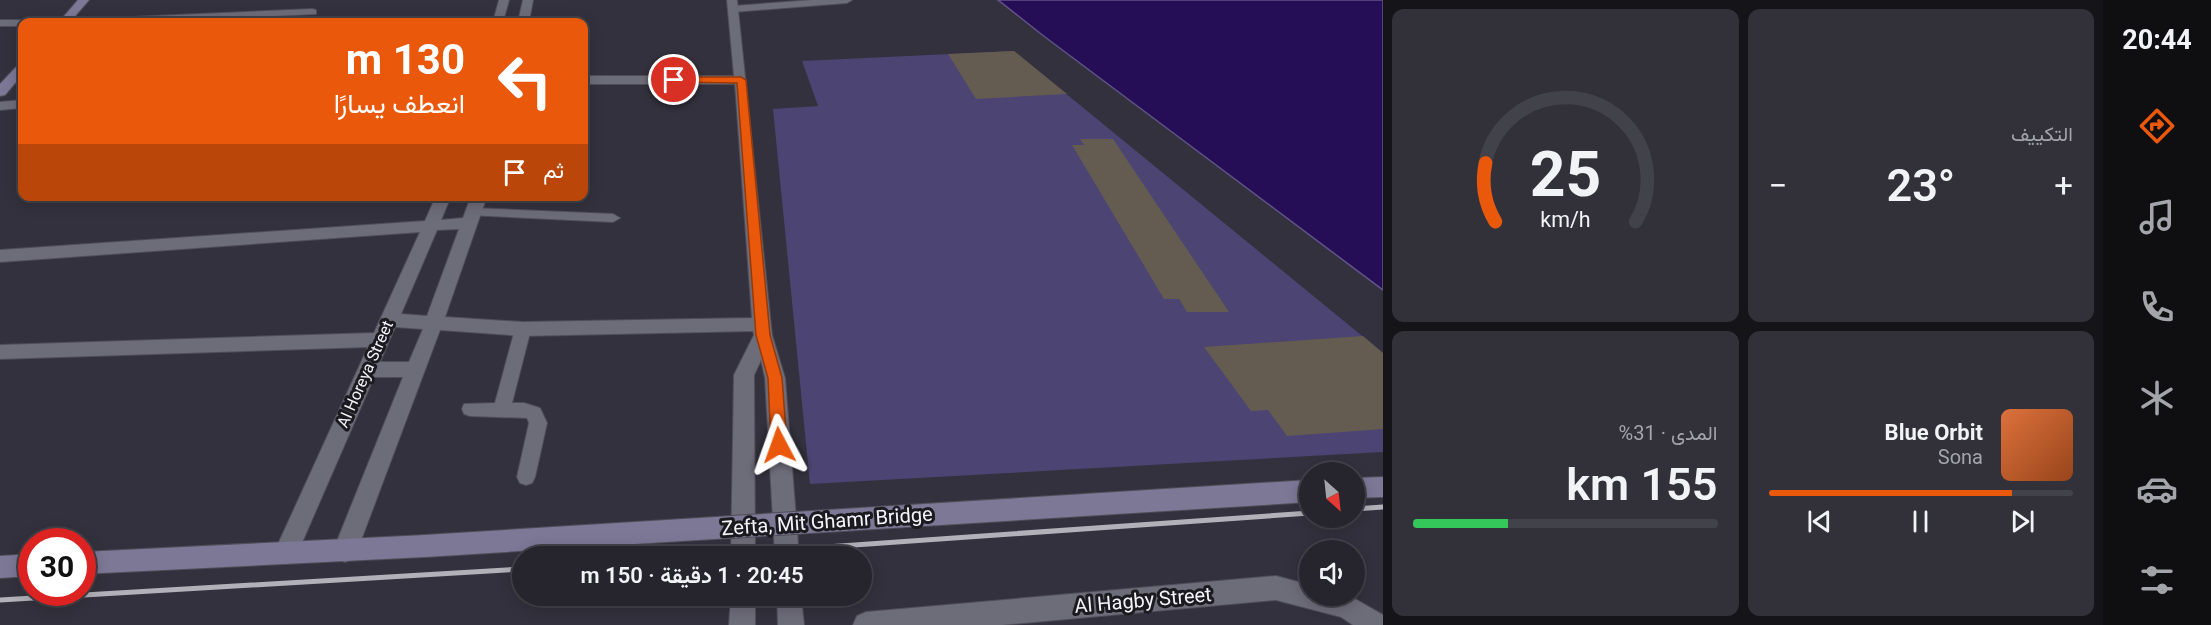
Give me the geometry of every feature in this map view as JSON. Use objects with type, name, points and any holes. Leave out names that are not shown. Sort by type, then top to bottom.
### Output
[{"type":"main road","points":[[68,18],[84,0]]},
{"type":"main road","points":[[0,92],[18,72]]},
{"type":"main road","points":[[1365,487],[1383,486]]},
{"type":"main road","name":"Zefta, Mit Ghamr Bridge","points":[[96,562],[345,551],[1299,492]]},
{"type":"main road","points":[[0,567],[18,566]]},
{"type":"street","points":[[499,18],[504,0]]},
{"type":"street","points":[[525,18],[528,0]]},
{"type":"street","points":[[733,4],[762,329],[775,378],[786,546]]},
{"type":"street","points":[[176,18],[312,12]]},
{"type":"street","points":[[0,23],[18,23]]},
{"type":"street","points":[[588,80],[741,80]]},
{"type":"street","points":[[0,106],[18,104]]},
{"type":"street","name":"Al Horeya Street","points":[[286,553],[442,201]]},
{"type":"street","points":[[0,256],[431,226],[474,211]]},
{"type":"street","points":[[345,551],[434,323],[474,211]]},
{"type":"street","points":[[389,320],[523,329],[762,329]]},
{"type":"street","points":[[743,546],[744,375],[762,329]]},
{"type":"street","points":[[0,352],[380,340]]},
{"type":"street","points":[[367,369],[416,370]]},
{"type":"street","name":"Al Hagby Street","points":[[866,625],[1276,588],[1346,606],[1376,625]]},
{"type":"street","points":[[742,606],[742,625]]},
{"type":"street","points":[[790,606],[791,625]]},
{"type":"lane","points":[[733,4],[847,0]]},
{"type":"lane","points":[[474,211],[613,218]]},
{"type":"lane","points":[[502,409],[523,329]]},
{"type":"lane","points":[[470,409],[530,411],[537,417],[526,477]]},
{"type":"shaded area","points":[[998,0],[1383,0],[1383,290],[1045,37]]},
{"type":"shaded area","points":[[1014,51],[1383,353],[1383,452],[810,484],[773,109],[818,106],[802,61]]},
{"type":"building","points":[[1014,51],[1067,94],[976,99],[948,54]]},
{"type":"building","points":[[1080,139],[1113,139],[1229,312],[1187,312],[1179,299],[1164,299],[1072,145],[1084,145]]},
{"type":"building","points":[[1363,336],[1383,353],[1383,429],[1287,436],[1268,410],[1251,411],[1204,347]]},
{"type":"railway","points":[[1365,508],[1383,507]]},
{"type":"railway","points":[[840,546],[1299,514]]},
{"type":"railway","points":[[0,600],[512,570]]},
{"type":"route","points":[[674,80],[741,80],[763,335],[775,378],[779,445]]}]
